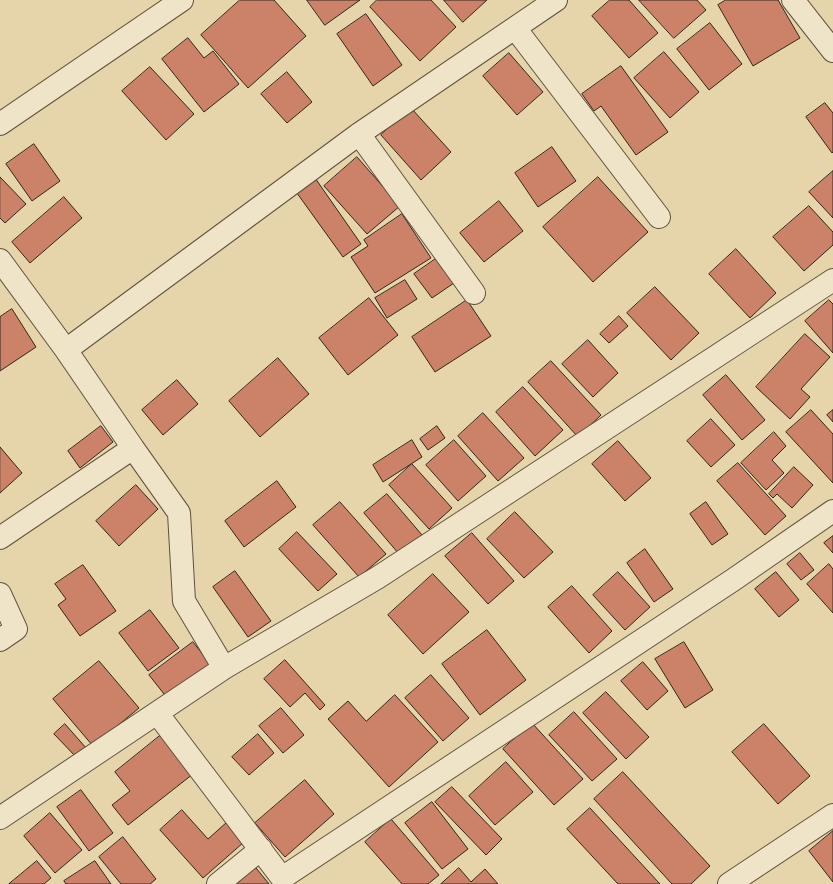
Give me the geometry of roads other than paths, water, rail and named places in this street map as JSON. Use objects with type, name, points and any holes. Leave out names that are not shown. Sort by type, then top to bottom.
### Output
[{"type":"street","points":[[0,124],[182,0]]},
{"type":"street","points":[[66,350],[359,134],[556,0]]},
{"type":"street","points":[[793,0],[833,51]]},
{"type":"street","points":[[515,28],[659,217]]},
{"type":"street","points":[[359,134],[474,293]]},
{"type":"street","points":[[0,260],[66,350],[179,513],[184,601],[224,668]]},
{"type":"street","points":[[0,818],[224,668],[377,578],[833,280]]},
{"type":"street","points":[[0,538],[133,448]]},
{"type":"street","points":[[157,713],[284,881],[726,585],[833,511]]},
{"type":"street","points":[[0,594],[16,629],[0,640]]},
{"type":"street","points":[[729,884],[833,815]]},
{"type":"street","points":[[218,884],[261,849]]}]
